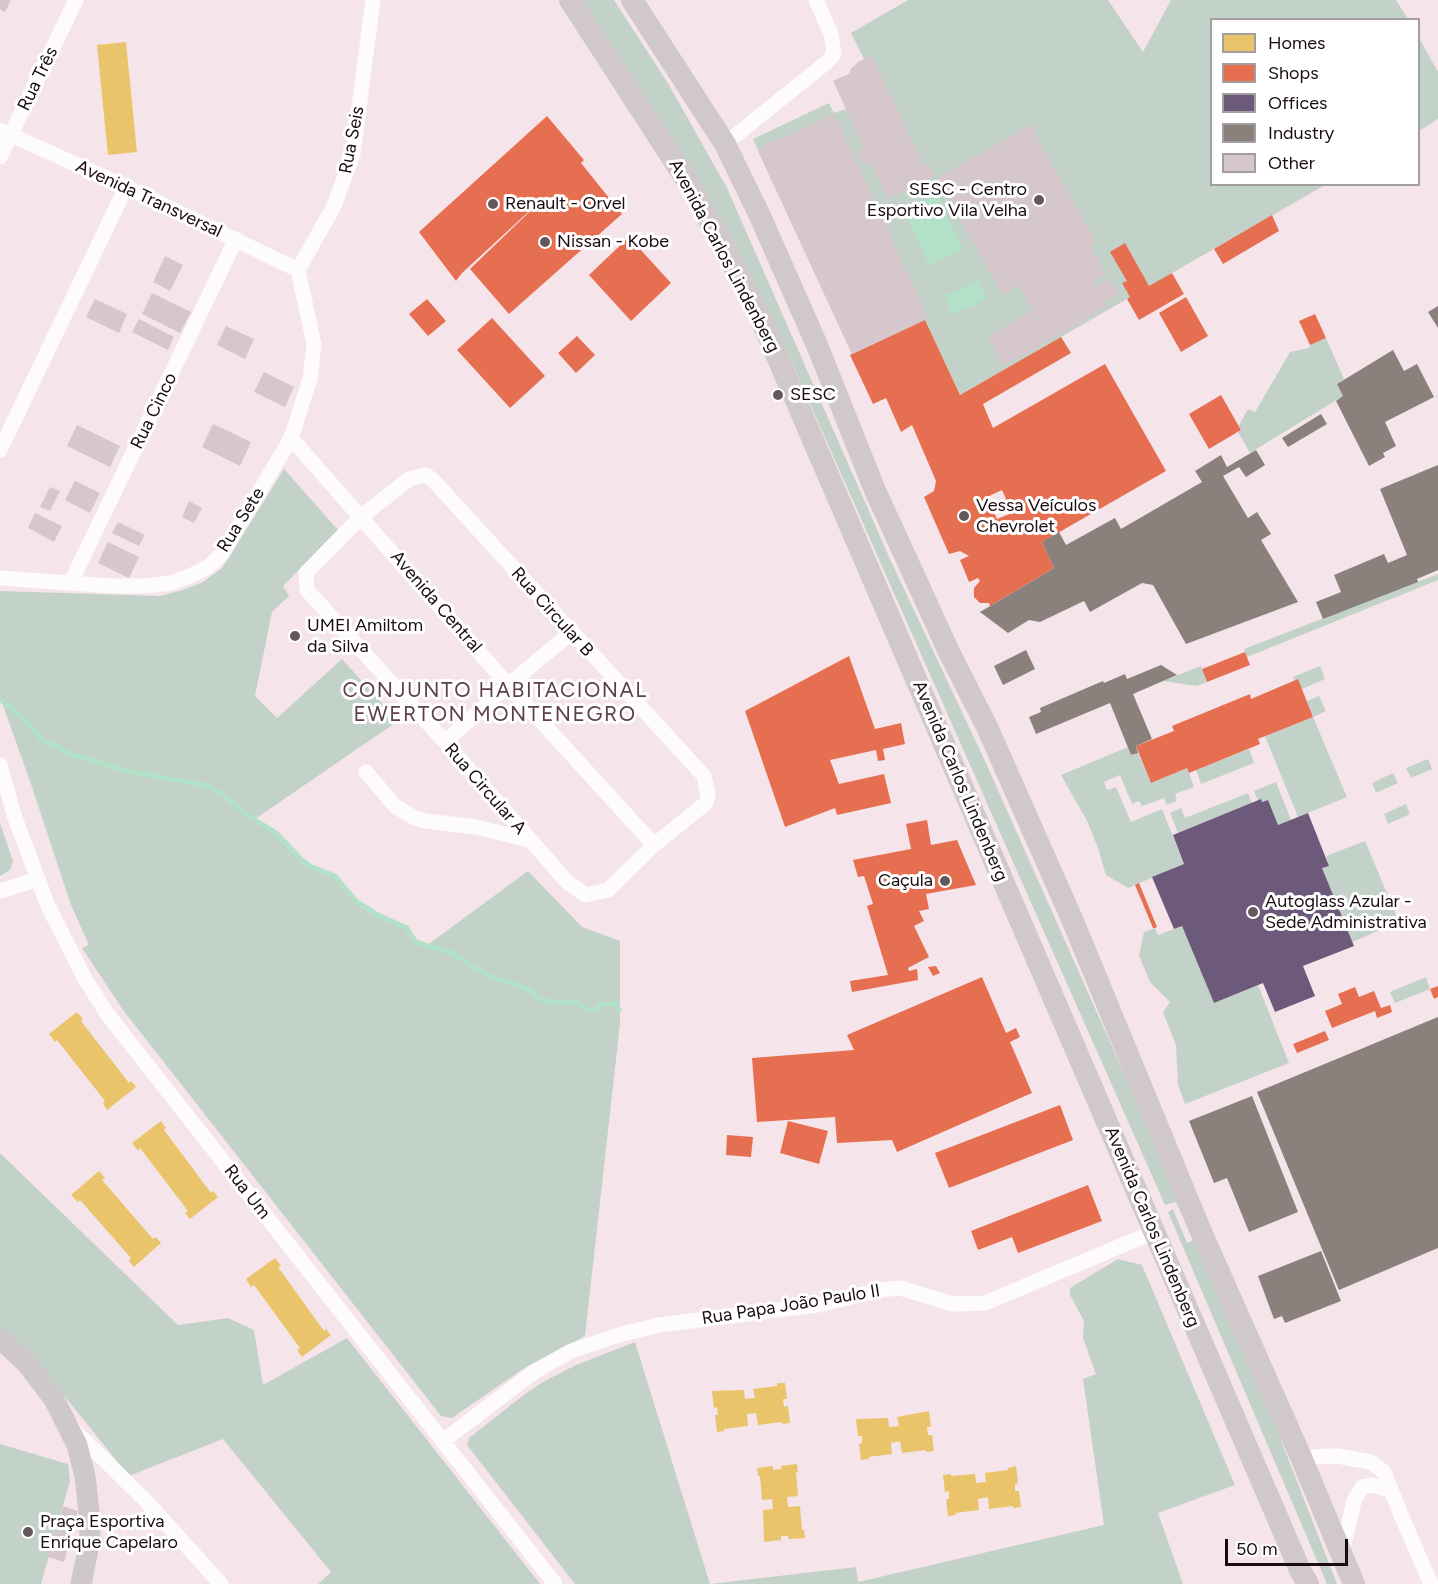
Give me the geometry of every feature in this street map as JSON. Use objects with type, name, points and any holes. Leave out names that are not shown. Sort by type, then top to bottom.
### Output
[{"type":"main road","name":"Avenida Carlos Lindenberg","points":[[570,0],[693,190],[757,310],[1308,1584]]},
{"type":"main road","points":[[632,0],[725,144],[817,345],[879,498],[949,652],[1006,767],[1098,980],[1202,1234],[1301,1457],[1354,1584]]},
{"type":"street","name":"Rua Três","points":[[0,157],[6,132],[76,0]]},
{"type":"street","name":"Rua Seis","points":[[298,270],[334,206],[353,154],[373,0]]},
{"type":"street","points":[[725,144],[834,54],[831,34],[816,0]]},
{"type":"street","name":"Avenida Transversal","points":[[6,132],[298,270]]},
{"type":"street","points":[[0,450],[126,187]]},
{"type":"street","name":"Rua Cinco","points":[[71,582],[236,239]]},
{"type":"street","name":"Rua Sete","points":[[0,578],[111,586],[145,586],[171,583],[208,567],[222,554],[291,438],[310,379],[314,344],[298,270]]},
{"type":"street","name":"Avenida Central","points":[[291,438],[362,516],[508,685],[654,845]]},
{"type":"street","name":"Rua Circular B","points":[[362,516],[409,479],[425,476],[432,479],[704,776],[708,795],[706,803],[654,845]]},
{"type":"street","name":"Rua Circular A","points":[[362,516],[306,573],[307,590],[445,742],[529,840],[579,892],[586,895],[608,890],[654,845]]},
{"type":"street","points":[[445,742],[508,685],[571,633]]},
{"type":"street","name":"Rua Um","points":[[0,765],[14,815],[48,906],[85,979],[108,1015],[555,1584]]},
{"type":"street","points":[[366,772],[395,806],[415,818],[476,827],[529,840]]},
{"type":"street","points":[[0,891],[38,879]]},
{"type":"street","name":"Rua Papa João Paulo II","points":[[443,1441],[534,1372],[571,1352],[622,1334],[659,1325],[818,1305],[880,1290],[900,1288],[953,1304],[985,1303],[1154,1232]]},
{"type":"street","points":[[0,1338],[28,1365],[54,1399],[77,1445],[85,1476],[90,1540],[81,1584]]},
{"type":"street","points":[[67,1423],[145,1500],[221,1584]]},
{"type":"street","points":[[1301,1457],[1337,1456],[1371,1462],[1384,1472],[1431,1584]]},
{"type":"street","points":[[1341,1552],[1354,1501],[1362,1487],[1373,1485],[1391,1491]]},
{"type":"shaded area","points":[[579,0],[614,0],[669,85],[727,188],[890,559],[985,761],[1195,1233],[1191,1235],[1176,1202],[1165,1205],[762,300]]},
{"type":"shaded area","name":"SESC - Centro Esportivo Vila Velha","points":[[908,0],[1108,0],[1143,52],[1171,0],[1396,0],[1407,18],[1210,18],[1210,186],[1323,186],[960,395],[925,320],[852,354],[753,139],[829,103],[834,113],[846,109],[850,70],[864,59],[851,33]]},
{"type":"shaded area","points":[[1420,40],[1438,72],[1438,119],[1420,130]]},
{"type":"shaded area","points":[[937,194],[963,249],[929,265],[904,210]]},
{"type":"shaded area","points":[[978,280],[987,299],[953,315],[944,296]]},
{"type":"shaded area","points":[[1326,338],[1344,379],[1337,384],[1343,396],[1250,453],[1238,432],[1241,430],[1239,425],[1248,409],[1255,412],[1290,352],[1309,348],[1310,345]]},
{"type":"shaded area","points":[[284,469],[338,530],[283,586],[289,596],[272,612],[255,696],[277,718],[342,659],[398,721],[255,819],[276,833],[310,866],[335,876],[356,901],[378,915],[407,928],[415,941],[426,946],[528,871],[582,927],[620,941],[620,1024],[585,1336],[526,1367],[452,1418],[441,1416],[123,1010],[82,948],[89,945],[71,905],[0,697],[0,591],[160,596],[203,582],[222,568]]},
{"type":"shaded area","points":[[1438,574],[1438,580],[1247,657],[1244,649]]},
{"type":"shaded area","points":[[1201,666],[1207,682],[1197,686],[1163,681]]},
{"type":"shaded area","points":[[1320,666],[1325,679],[1302,689],[1293,677]]},
{"type":"shaded area","points":[[1319,696],[1326,711],[1313,717],[1307,701]]},
{"type":"shaded area","points":[[1313,717],[1347,797],[1298,817],[1265,736]]},
{"type":"shaded area","points":[[1128,747],[1131,755],[1138,753],[1151,783],[1187,768],[1194,787],[1175,794],[1177,801],[1167,805],[1164,798],[1142,806],[1139,801],[1132,804],[1120,775],[1104,782],[1107,790],[1116,787],[1131,822],[1162,809],[1184,864],[1128,888],[1106,875],[1087,821],[1061,775]]},
{"type":"shaded area","points":[[1249,749],[1254,763],[1201,784],[1196,770]]},
{"type":"shaded area","points":[[1428,759],[1432,769],[1411,778],[1406,768]]},
{"type":"shaded area","points":[[1393,773],[1398,783],[1376,793],[1372,783]]},
{"type":"shaded area","points":[[1276,782],[1291,820],[1278,825],[1268,800],[1258,801],[1254,791]]},
{"type":"shaded area","points":[[1248,793],[1252,803],[1178,833],[1170,813],[1181,808],[1185,818]]},
{"type":"shaded area","points":[[1406,804],[1410,814],[1388,824],[1384,814]]},
{"type":"shaded area","points":[[0,823],[13,861],[10,870],[0,876]]},
{"type":"shaded area","points":[[1365,841],[1399,922],[1352,942],[1322,868],[1329,865],[1326,856]]},
{"type":"shaded area","points":[[1182,926],[1214,1003],[1258,985],[1289,1063],[1185,1104],[1178,1085],[1176,1045],[1163,1012],[1170,1002],[1150,982],[1139,956],[1144,932],[1155,928],[1158,935]]},
{"type":"shaded area","points":[[1426,977],[1430,989],[1395,1003],[1390,992]]},
{"type":"shaded area","points":[[0,1153],[178,1325],[228,1318],[254,1330],[263,1385],[347,1338],[540,1584],[318,1584],[331,1572],[223,1439],[129,1476],[36,1361],[0,1328]]},
{"type":"shaded area","points":[[1173,1209],[1187,1243],[1197,1239],[1272,1417],[1337,1584],[1327,1584],[1168,1212]]},
{"type":"shaded area","points":[[1118,1259],[1142,1265],[1235,1485],[1158,1513],[1183,1584],[710,1584],[856,1567],[858,1582],[1104,1525],[1083,1379],[1096,1374],[1083,1338],[1084,1321],[1070,1295],[1070,1288]]},
{"type":"shaded area","points":[[635,1342],[710,1584],[575,1584],[467,1445],[469,1438],[541,1383],[576,1365]]},
{"type":"shaded area","name":"Praça Esportiva Enrique Capelaro","points":[[0,1444],[68,1464],[70,1481],[41,1584],[0,1584]]},
{"type":"building: Homes","points":[[126,42],[137,152],[108,155],[97,45]]},
{"type":"building: Homes","points":[[77,1012],[83,1019],[81,1021],[129,1083],[131,1081],[136,1087],[107,1110],[103,1103],[105,1101],[57,1040],[55,1042],[49,1034]]},
{"type":"building: Homes","points":[[161,1121],[166,1128],[164,1130],[211,1193],[213,1191],[218,1197],[190,1219],[185,1213],[188,1211],[140,1148],[138,1151],[132,1143]]},
{"type":"building: Homes","points":[[99,1171],[105,1178],[102,1180],[153,1239],[156,1237],[161,1243],[134,1267],[129,1261],[131,1258],[80,1200],[78,1202],[71,1195]]},
{"type":"building: Homes","points":[[275,1258],[281,1266],[278,1267],[324,1331],[326,1329],[331,1335],[302,1357],[297,1350],[300,1348],[254,1285],[251,1287],[246,1279]]},
{"type":"building: Homes","points":[[777,1383],[785,1383],[787,1399],[783,1399],[784,1407],[788,1406],[790,1423],[758,1425],[756,1413],[747,1414],[748,1426],[717,1432],[715,1415],[718,1415],[717,1407],[714,1408],[712,1391],[744,1390],[745,1399],[755,1398],[753,1389],[777,1386]]},
{"type":"building: Homes","points":[[929,1411],[931,1427],[927,1427],[928,1435],[932,1435],[934,1451],[902,1453],[900,1441],[891,1443],[892,1454],[861,1460],[859,1444],[862,1443],[862,1436],[858,1436],[856,1419],[888,1418],[889,1427],[899,1426],[897,1417]]},
{"type":"building: Homes","points":[[797,1464],[798,1496],[787,1497],[788,1507],[800,1506],[805,1538],[789,1539],[788,1536],[781,1536],[781,1540],[764,1542],[763,1510],[773,1509],[772,1499],[762,1500],[757,1468],[773,1466],[773,1470],[781,1469],[781,1466]]},
{"type":"building: Homes","points":[[1016,1466],[1018,1483],[1015,1484],[1015,1491],[1019,1491],[1021,1507],[989,1509],[988,1497],[978,1499],[979,1510],[948,1516],[946,1499],[949,1499],[949,1491],[945,1492],[943,1475],[975,1474],[976,1483],[986,1482],[985,1473],[1008,1470]]},
{"type":"building: Shops","points":[[547,116],[584,160],[581,163],[622,214],[509,314],[470,269],[550,192],[456,281],[419,232]]},
{"type":"building: Shops","points":[[1272,215],[1279,231],[1223,264],[1214,249]]},
{"type":"building: Shops","points":[[629,237],[671,283],[631,321],[589,275]]},
{"type":"building: Shops","points":[[1125,243],[1149,286],[1172,273],[1184,294],[1139,320],[1127,299],[1130,297],[1122,283],[1127,281],[1110,252]]},
{"type":"building: Shops","points":[[1186,297],[1208,336],[1181,352],[1159,313]]},
{"type":"building: Shops","points":[[427,299],[446,321],[428,336],[409,314]]},
{"type":"building: Shops","points":[[1315,314],[1326,338],[1310,345],[1299,321]]},
{"type":"building: Shops","points":[[492,318],[545,376],[510,408],[457,350]]},
{"type":"building: Shops","points":[[925,320],[960,395],[1061,337],[1071,353],[983,404],[993,428],[1105,364],[1166,471],[1042,542],[1054,568],[990,606],[989,603],[980,603],[974,597],[974,588],[980,581],[978,578],[969,582],[960,560],[969,556],[960,551],[949,554],[924,497],[934,491],[936,481],[912,425],[901,432],[886,398],[873,404],[850,355]],"holes":[[[1002,490],[1012,513],[997,519],[987,497]]]},
{"type":"building: Shops","points":[[577,336],[595,355],[576,373],[558,353]]},
{"type":"building: Shops","points":[[1221,395],[1241,430],[1209,449],[1189,414]]},
{"type":"building: Shops","points":[[1245,652],[1250,665],[1207,682],[1202,669]]},
{"type":"building: Shops","points":[[849,656],[875,729],[901,723],[905,744],[883,749],[885,760],[878,761],[876,750],[830,760],[839,784],[884,774],[891,803],[837,815],[835,808],[785,827],[745,711]]},
{"type":"building: Shops","points":[[1298,679],[1313,717],[1258,739],[1260,744],[1189,773],[1187,768],[1151,783],[1136,746],[1174,731],[1172,726],[1250,694],[1251,699]]},
{"type":"building: Shops","points":[[927,820],[931,845],[957,840],[976,885],[926,894],[929,909],[919,911],[924,921],[914,926],[929,957],[908,968],[909,971],[917,969],[918,980],[852,992],[850,981],[888,975],[867,906],[873,904],[864,876],[858,877],[853,860],[911,849],[906,824]]},
{"type":"building: Shops","points":[[1139,883],[1157,927],[1155,928],[1153,928],[1135,885]]},
{"type":"building: Shops","points":[[936,966],[940,973],[933,976],[928,967]]},
{"type":"building: Shops","points":[[982,977],[1006,1033],[1016,1028],[1020,1037],[1010,1042],[1032,1093],[897,1152],[892,1140],[837,1143],[835,1117],[757,1122],[752,1058],[854,1050],[847,1035]]},
{"type":"building: Shops","points":[[1438,986],[1438,997],[1434,999],[1430,989]]},
{"type":"building: Shops","points":[[1355,987],[1359,997],[1374,991],[1381,1008],[1390,1005],[1392,1012],[1377,1018],[1375,1011],[1332,1028],[1325,1011],[1342,1004],[1338,994]]},
{"type":"building: Shops","points":[[1325,1031],[1329,1040],[1297,1053],[1293,1044]]},
{"type":"building: Shops","points":[[1060,1105],[1073,1140],[949,1188],[935,1153]]},
{"type":"building: Shops","points":[[788,1121],[828,1131],[819,1164],[780,1153]]},
{"type":"building: Shops","points":[[727,1135],[753,1137],[751,1157],[726,1155]]},
{"type":"building: Shops","points":[[1088,1185],[1102,1221],[1018,1253],[1012,1237],[978,1250],[971,1231]]},
{"type":"building: Offices","name":"Autoglass Azular - Sede Administrativa","points":[[1261,799],[1262,802],[1268,800],[1278,825],[1308,813],[1329,866],[1322,868],[1354,946],[1303,966],[1315,996],[1275,1012],[1263,983],[1214,1003],[1182,926],[1174,929],[1152,877],[1184,864],[1173,835]]},
{"type":"building: Industry","points":[[1438,306],[1438,328],[1428,312]]},
{"type":"building: Industry","points":[[1393,350],[1404,371],[1417,364],[1434,397],[1385,422],[1396,446],[1383,453],[1385,457],[1369,466],[1336,401],[1343,396],[1337,384]]},
{"type":"building: Industry","points":[[1321,414],[1327,424],[1288,447],[1282,438]]},
{"type":"building: Industry","points":[[1256,450],[1265,465],[1246,477],[1239,467],[1223,476],[1248,518],[1257,512],[1271,534],[1261,540],[1298,602],[1186,644],[1153,585],[1142,583],[1090,612],[1084,601],[1040,622],[1029,620],[1008,633],[980,612],[1054,568],[1042,542],[1059,532],[1066,545],[1115,518],[1121,529],[1202,482],[1195,471],[1221,455],[1227,467]]},
{"type":"building: Industry","points":[[1438,465],[1438,570],[1417,579],[1418,582],[1323,619],[1316,602],[1341,592],[1334,575],[1384,554],[1388,563],[1407,555],[1380,489]]},
{"type":"building: Industry","points":[[1026,650],[1035,669],[1003,685],[994,666]]},
{"type":"building: Industry","points":[[1161,665],[1177,675],[1133,694],[1152,739],[1136,746],[1138,753],[1131,755],[1110,703],[1036,734],[1029,717],[1041,712],[1040,708],[1103,681],[1104,683],[1125,674],[1127,679]]},
{"type":"building: Industry","points":[[1438,1017],[1438,1248],[1339,1290],[1257,1092]]},
{"type":"building: Industry","points":[[1252,1096],[1298,1212],[1249,1232],[1227,1178],[1214,1183],[1189,1121]]},
{"type":"building: Industry","points":[[1321,1251],[1341,1301],[1285,1323],[1282,1316],[1274,1319],[1258,1276]]},
{"type":"building: Other","points":[[0,0],[11,0],[5,12],[0,9]]},
{"type":"building: Other","points":[[872,55],[924,166],[929,164],[935,176],[888,199],[871,162],[864,165],[858,152],[864,148],[833,81],[851,73],[850,70],[858,62]]},
{"type":"building: Other","points":[[834,114],[928,318],[852,354],[757,149]]},
{"type":"building: Other","points":[[1030,125],[1096,241],[1090,245],[1106,274],[1092,282],[1095,287],[1110,278],[1119,295],[1104,303],[1106,307],[1004,366],[988,337],[1033,310],[1019,286],[1003,295],[937,178]]},
{"type":"building: Other","points":[[165,256],[183,265],[170,291],[153,282]]},
{"type":"building: Other","points":[[152,293],[191,312],[180,333],[142,314]]},
{"type":"building: Other","points":[[95,299],[127,314],[119,333],[86,317]]},
{"type":"building: Other","points":[[139,319],[174,337],[168,350],[132,332]]},
{"type":"building: Other","points":[[226,326],[254,339],[245,359],[217,345]]},
{"type":"building: Other","points":[[264,372],[294,387],[285,407],[254,392]]},
{"type":"building: Other","points":[[213,424],[251,442],[240,466],[202,447]]},
{"type":"building: Other","points":[[77,425],[120,446],[110,467],[67,446]]},
{"type":"building: Other","points":[[75,481],[100,493],[90,513],[65,500]]},
{"type":"building: Other","points":[[50,487],[60,491],[50,511],[40,507]]},
{"type":"building: Other","points":[[189,501],[202,508],[194,523],[182,517]]},
{"type":"building: Other","points":[[35,513],[62,526],[54,542],[28,528]]},
{"type":"building: Other","points":[[118,522],[145,535],[139,546],[112,533]]},
{"type":"building: Other","points":[[108,542],[139,557],[129,578],[98,563]]},
{"type":"building: Other","points":[[63,1506],[78,1511],[64,1562],[48,1557]]},
{"type":"waterway","points":[[0,699],[21,716],[41,739],[70,754],[123,770],[208,786],[276,833],[310,866],[335,876],[356,901],[378,915],[407,928],[415,941],[452,953],[489,976],[528,989],[542,1000],[557,1003],[577,1002],[589,1011],[595,1011],[600,1005],[614,1003],[619,1010]]},
{"type":"place","name":"SESC - Centro Esportivo Vila Velha","points":[[1039,200]]},
{"type":"place","name":"Renault - Orvel","points":[[493,204]]},
{"type":"place","name":"Nissan - Kobe","points":[[545,242]]},
{"type":"place","name":"SESC","points":[[778,395]]},
{"type":"place","name":"Vessa Veículos Chevrolet","points":[[964,516]]},
{"type":"place","name":"UMEI Amiltom da Silva","points":[[295,636]]},
{"type":"place","name":"Caçula","points":[[945,881]]},
{"type":"place","name":"Autoglass Azular - Sede Administrativa","points":[[1253,912]]},
{"type":"place","name":"Praça Esportiva Enrique Capelaro","points":[[28,1532]]},
{"type":"district","name":"CONJUNTO HABITACIONAL EWERTON MONTENEGRO","points":[[495,703]]}]
